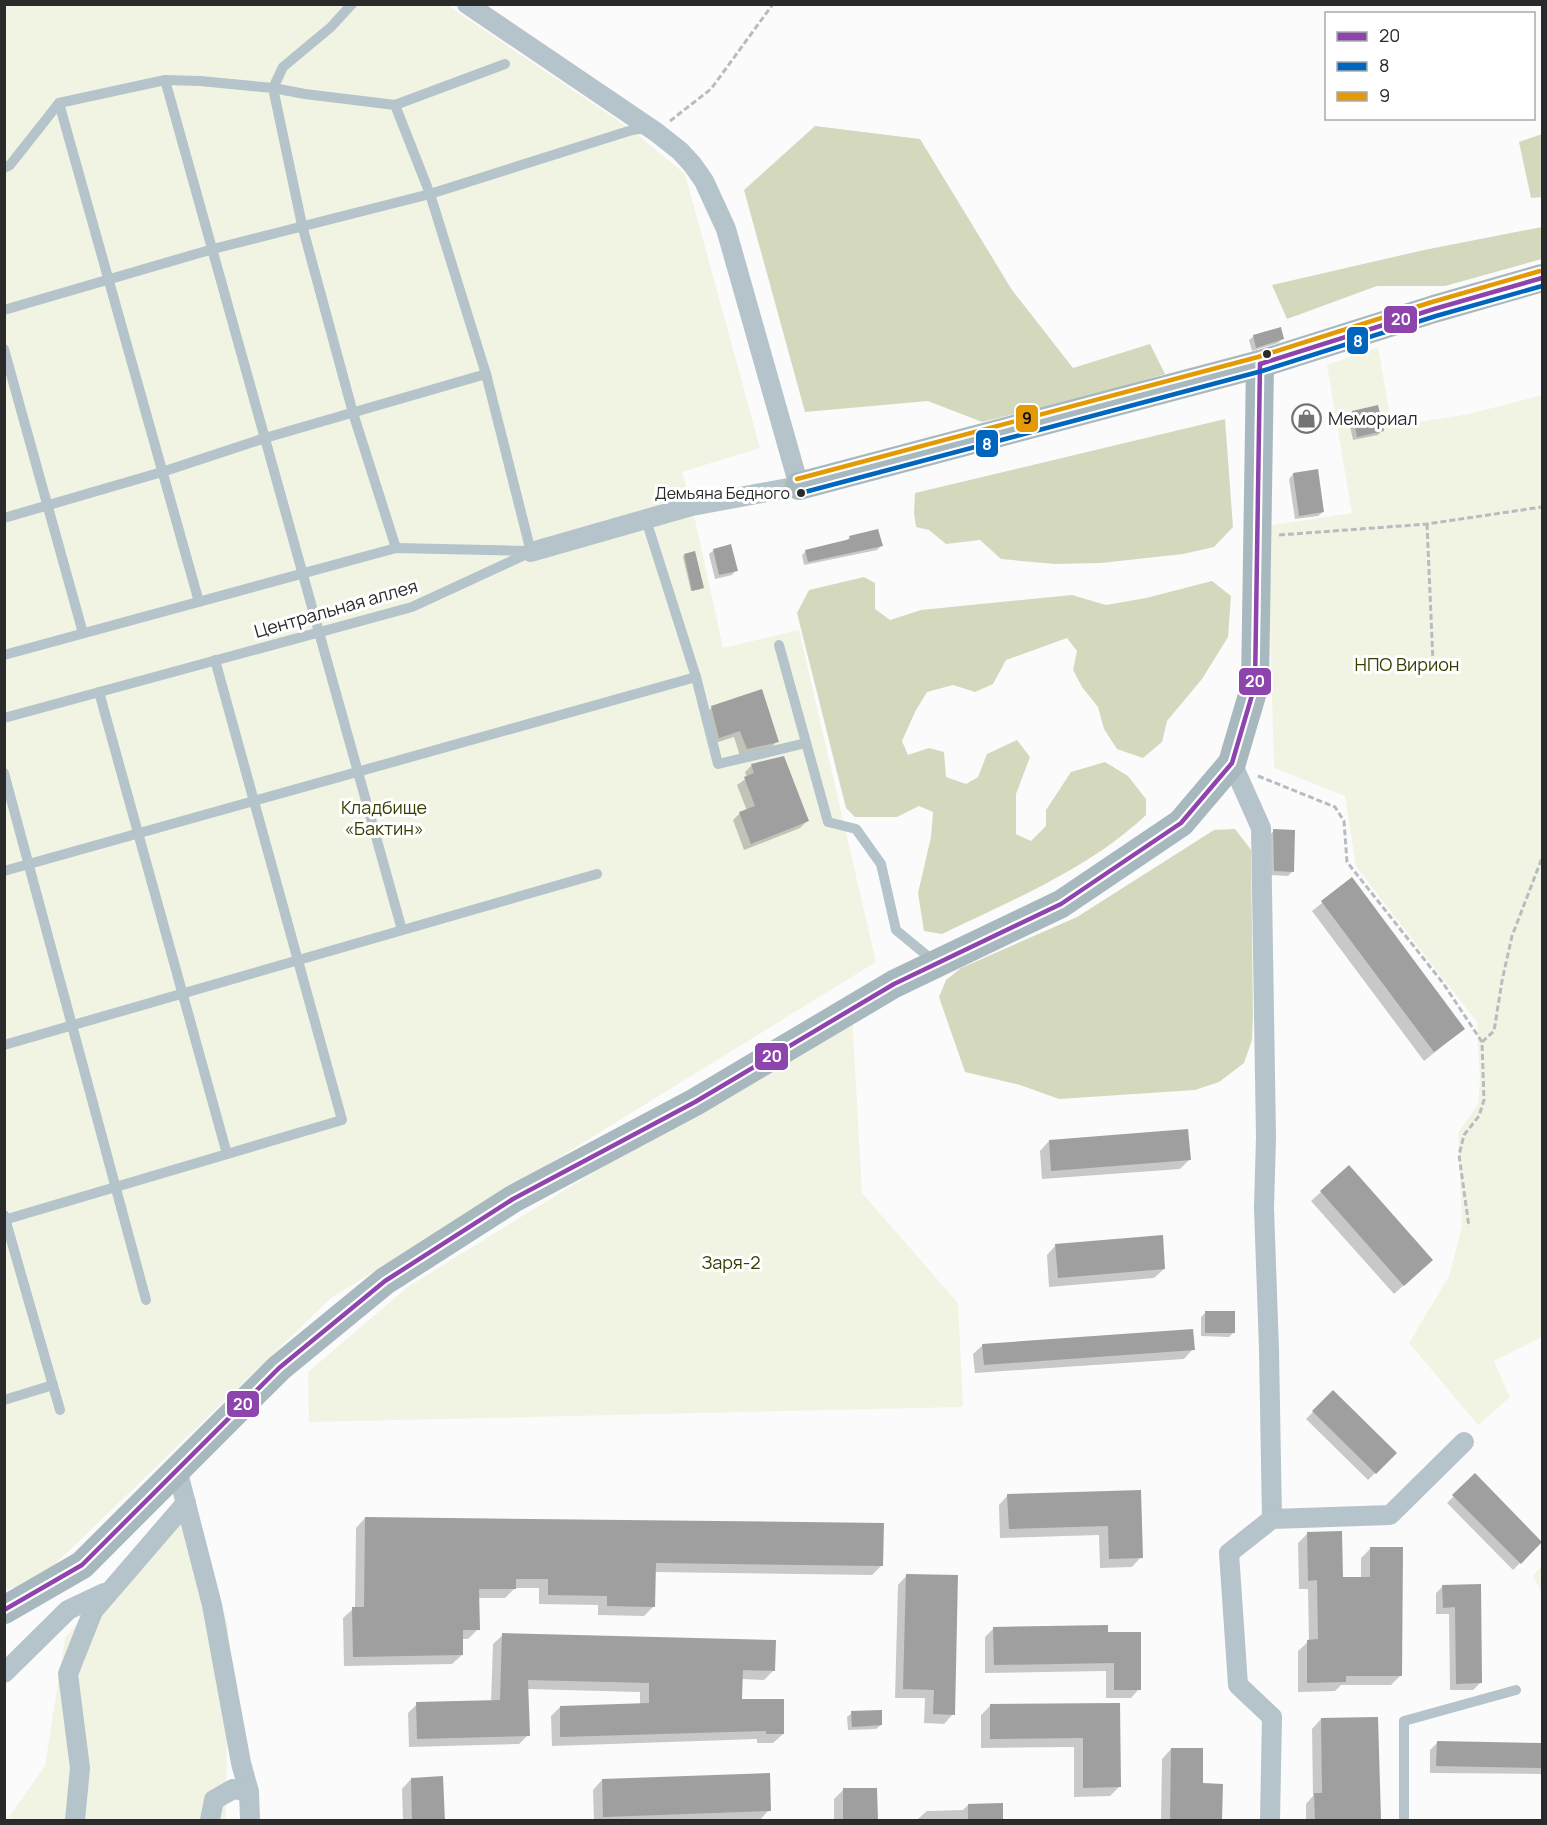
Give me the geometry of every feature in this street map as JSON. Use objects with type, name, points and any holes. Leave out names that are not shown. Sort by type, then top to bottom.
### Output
[{"type":"street","points":[[467,4],[652,130],[692,164],[713,198],[726,229],[799,486]]},
{"type":"street","points":[[531,552],[692,506],[799,486],[1260,364],[1445,305],[1542,278]]},
{"type":"street","points":[[4,1610],[82,1565],[279,1368],[385,1281],[513,1199],[695,1102],[894,984],[1061,904],[1181,823],[1232,763],[1255,686],[1260,364]]},
{"type":"street","points":[[1232,763],[1261,828],[1266,1137],[1264,1208],[1272,1519]]},
{"type":"street","points":[[1270,1821],[1272,1717],[1238,1684],[1230,1553],[1272,1519],[1390,1515],[1464,1442]]},
{"type":"street","points":[[177,1469],[212,1605],[249,1792],[250,1821]]},
{"type":"street","points":[[75,1821],[80,1768],[68,1674],[93,1611],[186,1503]]},
{"type":"street","points":[[4,1673],[68,1610],[110,1591]]},
{"type":"street","points":[[210,1821],[214,1800],[233,1789],[249,1792]]},
{"type":"lane","points":[[352,4],[331,27],[283,67],[273,88],[302,225],[353,413],[396,548]]},
{"type":"lane","points":[[4,168],[9,165],[59,103],[165,80],[273,88],[395,105],[505,64]]},
{"type":"lane","points":[[165,80],[402,930]]},
{"type":"lane","points":[[59,103],[199,602]]},
{"type":"lane","points":[[395,105],[430,194],[486,374],[531,552]]},
{"type":"lane","points":[[4,310],[213,249],[430,194],[632,130],[652,130]]},
{"type":"lane","points":[[4,349],[83,633]]},
{"type":"lane","points":[[4,518],[162,472],[265,438],[486,374]]},
{"type":"lane","points":[[646,520],[696,677],[718,764],[806,743]]},
{"type":"lane","name":"Центральная аллея","points":[[4,655],[396,548],[531,552]]},
{"type":"lane","name":"Центральная аллея","points":[[4,718],[412,607],[531,552]]},
{"type":"lane","points":[[779,645],[828,822],[856,829],[881,864],[896,930],[937,964]]},
{"type":"lane","points":[[60,1410],[5,1218],[342,1120],[215,660]]},
{"type":"lane","points":[[4,871],[696,677]]},
{"type":"lane","points":[[99,692],[227,1154]]},
{"type":"lane","points":[[4,773],[146,1300]]},
{"type":"lane","points":[[4,1045],[597,874]]},
{"type":"lane","points":[[4,1400],[53,1385]]},
{"type":"lane","points":[[1404,1821],[1404,1721],[1516,1690]]},
{"type":"path","points":[[652,130],[711,88],[773,4]]},
{"type":"path","points":[[1258,537],[1427,524],[1542,507]]},
{"type":"path","points":[[1427,524],[1433,662]]},
{"type":"path","points":[[1232,763],[1335,807],[1344,821],[1347,862],[1443,982],[1482,1042],[1485,1100],[1479,1116],[1464,1134],[1459,1155],[1468,1227]]},
{"type":"path","points":[[1482,1042],[1494,1031],[1512,936],[1542,858]]},
{"type":"green space","name":"Кладбище «Бактин»","points":[[5,5],[447,5],[632,130],[685,174],[760,448],[682,472],[692,506],[723,648],[799,630],[876,962],[331,1298],[40,1579],[5,1590]]},
{"type":"green space","points":[[815,126],[920,139],[1012,290],[1073,368],[1150,344],[1165,374],[1094,395],[982,422],[928,401],[805,412],[744,190]]},
{"type":"green space","points":[[1542,134],[1542,197],[1531,198],[1519,142]]},
{"type":"green space","points":[[1542,227],[1542,259],[1445,286],[1377,286],[1287,319],[1272,285],[1424,250]]},
{"type":"green space","name":"НПО Вирион","points":[[1378,347],[1392,426],[1469,414],[1542,395],[1542,1337],[1494,1361],[1510,1397],[1478,1425],[1409,1343],[1449,1276],[1462,1227],[1458,1133],[1478,1104],[1480,1081],[1477,1022],[1356,867],[1345,796],[1274,768],[1267,526],[1352,513],[1327,365]]},
{"type":"green space","points":[[1225,419],[1233,527],[1214,547],[1183,554],[1101,563],[1055,564],[1001,559],[980,540],[946,544],[929,530],[916,527],[915,493]]},
{"type":"green space","points":[[864,577],[875,583],[875,609],[890,620],[921,610],[1072,595],[1106,605],[1146,598],[1212,581],[1231,596],[1228,637],[1202,679],[1167,721],[1162,742],[1143,758],[1117,749],[1104,729],[1098,707],[1082,687],[1073,670],[1077,651],[1067,638],[1006,660],[993,684],[975,692],[953,685],[927,692],[902,741],[908,755],[929,748],[944,752],[946,777],[966,784],[978,777],[987,754],[1017,740],[1030,757],[1016,794],[1016,834],[1031,841],[1046,826],[1046,810],[1071,772],[1105,762],[1128,776],[1146,799],[1146,815],[1100,851],[1049,882],[942,934],[924,931],[918,893],[931,837],[933,812],[919,806],[897,817],[855,817],[846,808],[797,613],[809,590]]},
{"type":"green space","points":[[1235,829],[1251,850],[1253,1015],[1252,1040],[1244,1063],[1219,1082],[1195,1090],[1059,1099],[1020,1085],[965,1072],[939,997],[946,980],[961,968],[1077,917],[1214,830]]},
{"type":"green space","name":"Заря-2","points":[[852,1013],[862,1193],[958,1303],[963,1407],[309,1422],[308,1372],[409,1286]]},
{"type":"green space","points":[[191,1490],[228,1626],[226,1820],[7,1820],[45,1766],[65,1638]]},
{"type":"green space","points":[[1542,1565],[1542,1593],[1533,1576]]},
{"type":"building","points":[[1281,327],[1284,339],[1256,348],[1253,335]]},
{"type":"building","points":[[1378,405],[1384,431],[1357,437],[1352,411]]},
{"type":"building","points":[[1318,410],[1321,423],[1304,427],[1302,413]]},
{"type":"building","points":[[1318,469],[1324,512],[1299,516],[1293,473]]},
{"type":"building","points":[[878,529],[883,546],[808,562],[805,550],[850,539],[849,536]]},
{"type":"building","points":[[731,544],[738,571],[719,575],[713,549]]},
{"type":"building","points":[[695,551],[704,588],[692,591],[684,554]]},
{"type":"building","points":[[762,689],[779,742],[747,749],[740,731],[719,738],[711,706]]},
{"type":"building","points":[[784,756],[809,821],[751,844],[739,812],[755,806],[744,777],[754,773],[751,764]]},
{"type":"building","points":[[1273,829],[1295,830],[1294,872],[1274,871]]},
{"type":"building","points":[[1352,877],[1465,1029],[1434,1052],[1321,901]]},
{"type":"building","points":[[1188,1129],[1191,1160],[1051,1171],[1049,1140]]},
{"type":"building","points":[[1349,1165],[1433,1260],[1404,1286],[1320,1191]]},
{"type":"building","points":[[1163,1235],[1165,1269],[1058,1278],[1055,1244]]},
{"type":"building","points":[[1205,1311],[1235,1311],[1235,1333],[1205,1333]]},
{"type":"building","points":[[1193,1329],[1195,1350],[984,1365],[982,1344]]},
{"type":"building","points":[[1333,1390],[1397,1453],[1376,1474],[1312,1411]]},
{"type":"building","points":[[1475,1473],[1542,1542],[1521,1564],[1452,1495]]},
{"type":"building","points":[[1141,1490],[1143,1558],[1109,1559],[1108,1526],[1009,1529],[1007,1494]]},
{"type":"building","points":[[365,1517],[884,1523],[883,1566],[656,1563],[655,1607],[607,1606],[607,1596],[548,1595],[548,1579],[516,1579],[516,1589],[479,1589],[480,1630],[463,1630],[463,1655],[353,1657],[352,1607],[364,1607]]},
{"type":"building","points":[[1342,1531],[1343,1577],[1370,1577],[1370,1547],[1403,1547],[1402,1676],[1346,1676],[1346,1682],[1307,1683],[1307,1640],[1318,1639],[1317,1580],[1308,1581],[1307,1532]]},
{"type":"building","points":[[906,1574],[958,1575],[955,1715],[933,1714],[934,1690],[903,1689]]},
{"type":"building","points":[[1481,1584],[1482,1683],[1456,1684],[1455,1607],[1443,1608],[1442,1585]]},
{"type":"building","points":[[1108,1625],[1108,1632],[1141,1632],[1141,1690],[1114,1690],[1114,1663],[994,1665],[993,1627]]},
{"type":"building","points":[[502,1633],[776,1640],[775,1671],[743,1670],[742,1699],[784,1699],[784,1734],[766,1734],[766,1731],[560,1737],[560,1706],[649,1703],[649,1683],[528,1680],[530,1736],[417,1739],[416,1702],[500,1700]]},
{"type":"building","points":[[1120,1703],[1121,1787],[1083,1788],[1083,1738],[990,1739],[990,1704]]},
{"type":"building","points":[[882,1710],[882,1725],[852,1727],[851,1711]]},
{"type":"building","points":[[1378,1717],[1381,1819],[1315,1820],[1314,1793],[1322,1793],[1321,1718]]},
{"type":"building","points":[[1437,1741],[1542,1743],[1542,1768],[1436,1766]]},
{"type":"building","points":[[1171,1748],[1203,1748],[1203,1783],[1223,1784],[1222,1821],[1170,1821]]},
{"type":"building","points":[[770,1773],[771,1811],[603,1817],[602,1779]]},
{"type":"building","points":[[443,1776],[445,1821],[412,1821],[411,1778]]},
{"type":"building","points":[[843,1788],[877,1788],[878,1821],[843,1821]]},
{"type":"building","points":[[1003,1803],[1003,1821],[968,1821],[968,1804]]},
{"type":"transit line","name":"9","points":[[797,479],[1258,357],[1432,302],[1540,271]]},
{"type":"transit line","name":"20","points":[[1260,364],[1434,309],[1542,278]]},
{"type":"transit line","name":"8","points":[[801,493],[1262,371],[1436,316],[1542,286]]},
{"type":"transit line","name":"20","points":[[4,1610],[82,1565],[279,1368],[385,1281],[513,1199],[695,1102],[894,984],[1061,904],[1181,823],[1232,763],[1255,685],[1260,364]]},
{"type":"place","name":"Мемориал","points":[[1307,419]]},
{"type":"place","name":"Демьяна Бедного","points":[[801,493]]}]
